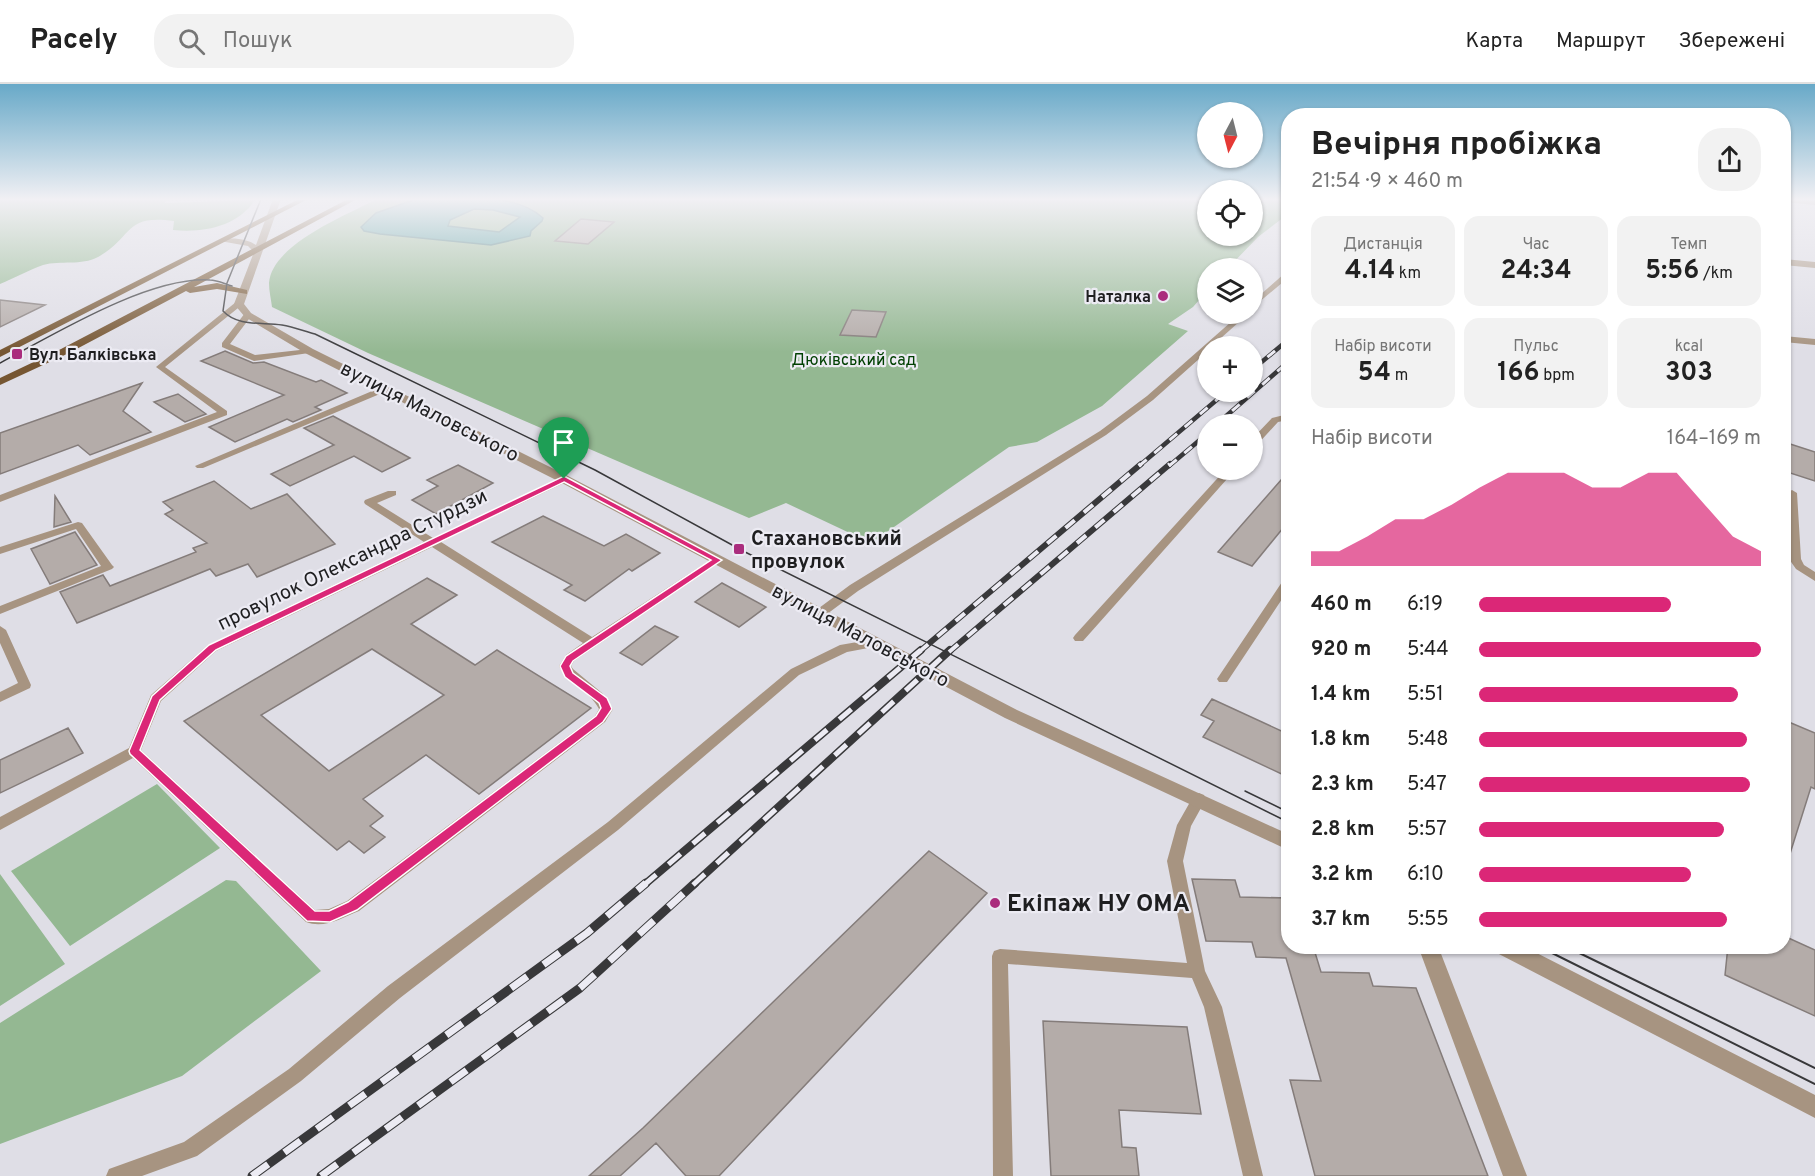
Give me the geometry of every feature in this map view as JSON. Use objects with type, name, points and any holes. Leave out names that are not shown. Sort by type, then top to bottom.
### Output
[{"type":"main road","points":[[0,354],[206,250]]},
{"type":"main road","points":[[0,382],[65,351],[257,250]]},
{"type":"main road","points":[[159,301],[195,289],[217,286],[241,298]]},
{"type":"street","points":[[241,298],[257,250]]},
{"type":"street","points":[[1791,263],[1815,265]]},
{"type":"street","name":"вулиця Маловського","points":[[241,298],[248,315],[309,351],[564,479],[1011,714],[1281,839]]},
{"type":"street","points":[[1791,340],[1815,342]]},
{"type":"street","points":[[1431,954],[1515,1176]]},
{"type":"street","points":[[1517,954],[1815,1107]]},
{"type":"lane","points":[[1263,297],[1281,281]]},
{"type":"lane","points":[[0,499],[224,413],[160,368],[241,298]]},
{"type":"lane","points":[[248,315],[225,345],[254,358],[309,351]]},
{"type":"lane","points":[[819,614],[858,586],[1103,433],[1150,398],[1234,324]]},
{"type":"lane","points":[[200,466],[384,388]]},
{"type":"lane","points":[[1263,433],[1275,420],[1281,419]]},
{"type":"lane","name":"провулок Олександра Стурдзи","points":[[134,751],[156,698],[212,648],[564,479]]},
{"type":"lane","points":[[1078,638],[1221,480]]},
{"type":"lane","points":[[392,493],[369,502],[592,644]]},
{"type":"lane","points":[[1792,493],[1795,559],[1800,567],[1815,577]]},
{"type":"lane","points":[[0,551],[78,525],[108,567],[0,610]]},
{"type":"lane","points":[[0,824],[134,751],[312,917],[330,916],[352,906],[600,719],[606,709],[603,701],[569,675],[565,666],[570,658],[717,560]]},
{"type":"lane","points":[[1223,679],[1281,597]]},
{"type":"lane","points":[[0,630],[25,686],[0,697]]},
{"type":"lane","points":[[116,1176],[190,1149],[295,1075],[394,992],[613,826],[795,672],[844,648],[875,644]]},
{"type":"lane","points":[[1199,799],[1184,825],[1175,861],[1197,970],[1213,1006],[1253,1176]]},
{"type":"lane","points":[[1003,1176],[1000,956],[1197,970]]},
{"type":"green space","points":[[0,250],[109,250],[91,260],[43,265],[0,284]]},
{"type":"green space","name":"Дюківський сад","points":[[290,250],[1245,250],[1238,258],[1197,258],[1197,302],[1168,324],[1188,331],[1102,406],[1037,442],[1009,447],[871,543],[786,503],[749,518],[368,353],[272,307],[269,283],[273,269]]},
{"type":"green space","points":[[157,784],[220,848],[70,946],[11,871]]},
{"type":"green space","points":[[0,874],[65,964],[0,1006]]},
{"type":"green space","points":[[226,880],[236,881],[321,971],[182,1076],[0,1144],[0,1023]]},
{"type":"building","points":[[0,300],[45,305],[0,327]]},
{"type":"building","points":[[852,310],[886,312],[876,337],[840,335]]},
{"type":"building","points":[[225,351],[253,363],[264,362],[316,382],[321,380],[347,393],[315,407],[321,410],[293,422],[287,419],[235,442],[209,427],[284,395],[201,361]]},
{"type":"building","points":[[142,383],[123,411],[151,432],[90,455],[78,445],[0,474],[0,433]]},
{"type":"building","points":[[178,394],[206,414],[185,422],[154,402]]},
{"type":"building","points":[[333,416],[410,458],[382,472],[354,456],[290,486],[271,474],[334,445],[304,428]]},
{"type":"building","points":[[1791,444],[1815,452],[1815,481],[1791,473]]},
{"type":"building","points":[[458,465],[493,483],[436,514],[412,500],[438,486],[427,480]]},
{"type":"building","points":[[1281,480],[1281,531],[1252,566],[1218,552]]},
{"type":"building","points":[[214,481],[251,509],[287,494],[335,544],[257,577],[248,564],[216,576],[210,569],[77,623],[60,592],[103,575],[110,586],[196,552],[193,548],[207,543],[165,514],[173,510],[163,502]]},
{"type":"building","points":[[55,496],[71,522],[54,527]]},
{"type":"building","points":[[543,516],[604,546],[626,534],[660,553],[632,571],[629,569],[585,601],[564,590],[572,585],[492,542]]},
{"type":"building","points":[[75,532],[97,565],[50,584],[31,549]]},
{"type":"building","points":[[427,578],[457,595],[411,624],[475,665],[497,650],[591,708],[479,794],[426,755],[363,799],[383,816],[370,826],[385,837],[364,853],[349,841],[337,850],[184,721]],"holes":[[[372,649],[444,695],[329,771],[261,715]]]},
{"type":"building","points":[[722,583],[766,607],[739,627],[695,602]]},
{"type":"building","points":[[655,626],[678,637],[642,665],[620,653]]},
{"type":"building","points":[[1212,699],[1281,731],[1281,774],[1203,737],[1214,721],[1201,715]]},
{"type":"building","points":[[1791,723],[1815,733],[1815,789],[1811,787],[1791,850]]},
{"type":"building","points":[[68,728],[83,753],[0,793],[0,760]]},
{"type":"building","points":[[929,851],[987,893],[719,1176],[686,1176],[656,1143],[620,1176],[589,1176],[643,1128]]},
{"type":"building","points":[[1192,879],[1235,880],[1240,897],[1281,898],[1281,954],[1315,954],[1321,972],[1369,973],[1373,986],[1416,988],[1488,1176],[1315,1176],[1290,1080],[1321,1081],[1286,958],[1256,957],[1252,942],[1206,941]]},
{"type":"building","points":[[1791,939],[1815,950],[1815,1016],[1725,975],[1727,954],[1791,954]]},
{"type":"building","points":[[1043,1021],[1187,1027],[1201,1114],[1119,1110],[1122,1147],[1136,1148],[1139,1176],[1051,1176]]},
{"type":"tram line","points":[[227,284],[240,250]]},
{"type":"tram line","points":[[0,363],[74,323],[159,287],[186,281],[210,280],[227,284]]},
{"type":"tram line","points":[[227,284],[232,286]]},
{"type":"tram line","points":[[227,284],[223,311],[236,320],[282,325],[315,334],[595,470],[745,552],[1281,819]]},
{"type":"tram line","points":[[1245,791],[1281,809]]},
{"type":"tram line","points":[[1554,954],[1815,1084]]},
{"type":"tram line","points":[[1581,954],[1815,1068]]},
{"type":"railway","points":[[1263,361],[1281,346]]},
{"type":"railway","points":[[1228,414],[1281,368]]},
{"type":"railway","points":[[1139,466],[1214,402]]},
{"type":"railway","points":[[1169,466],[1197,442]]},
{"type":"railway","points":[[919,652],[1141,464]]},
{"type":"railway","points":[[949,652],[1170,464]]},
{"type":"railway","points":[[644,885],[921,650]]},
{"type":"railway","points":[[693,885],[950,650]]},
{"type":"railway","points":[[252,1176],[587,933],[646,883]]},
{"type":"railway","points":[[321,1176],[580,988],[695,883]]},
{"type":"place","name":"Наталка","points":[[1163,296]]},
{"type":"place","name":"Вул. Балківська","points":[[17,354]]},
{"type":"place","name":"Стахановський провулок","points":[[739,549]]},
{"type":"place","name":"Екіпаж НУ ОМА","points":[[995,903]]},
{"type":"route","points":[[564,479],[717,560],[570,658],[565,666],[569,675],[603,701],[606,709],[600,719],[352,906],[330,916],[312,917],[134,751],[156,698],[212,648],[564,479]]}]
